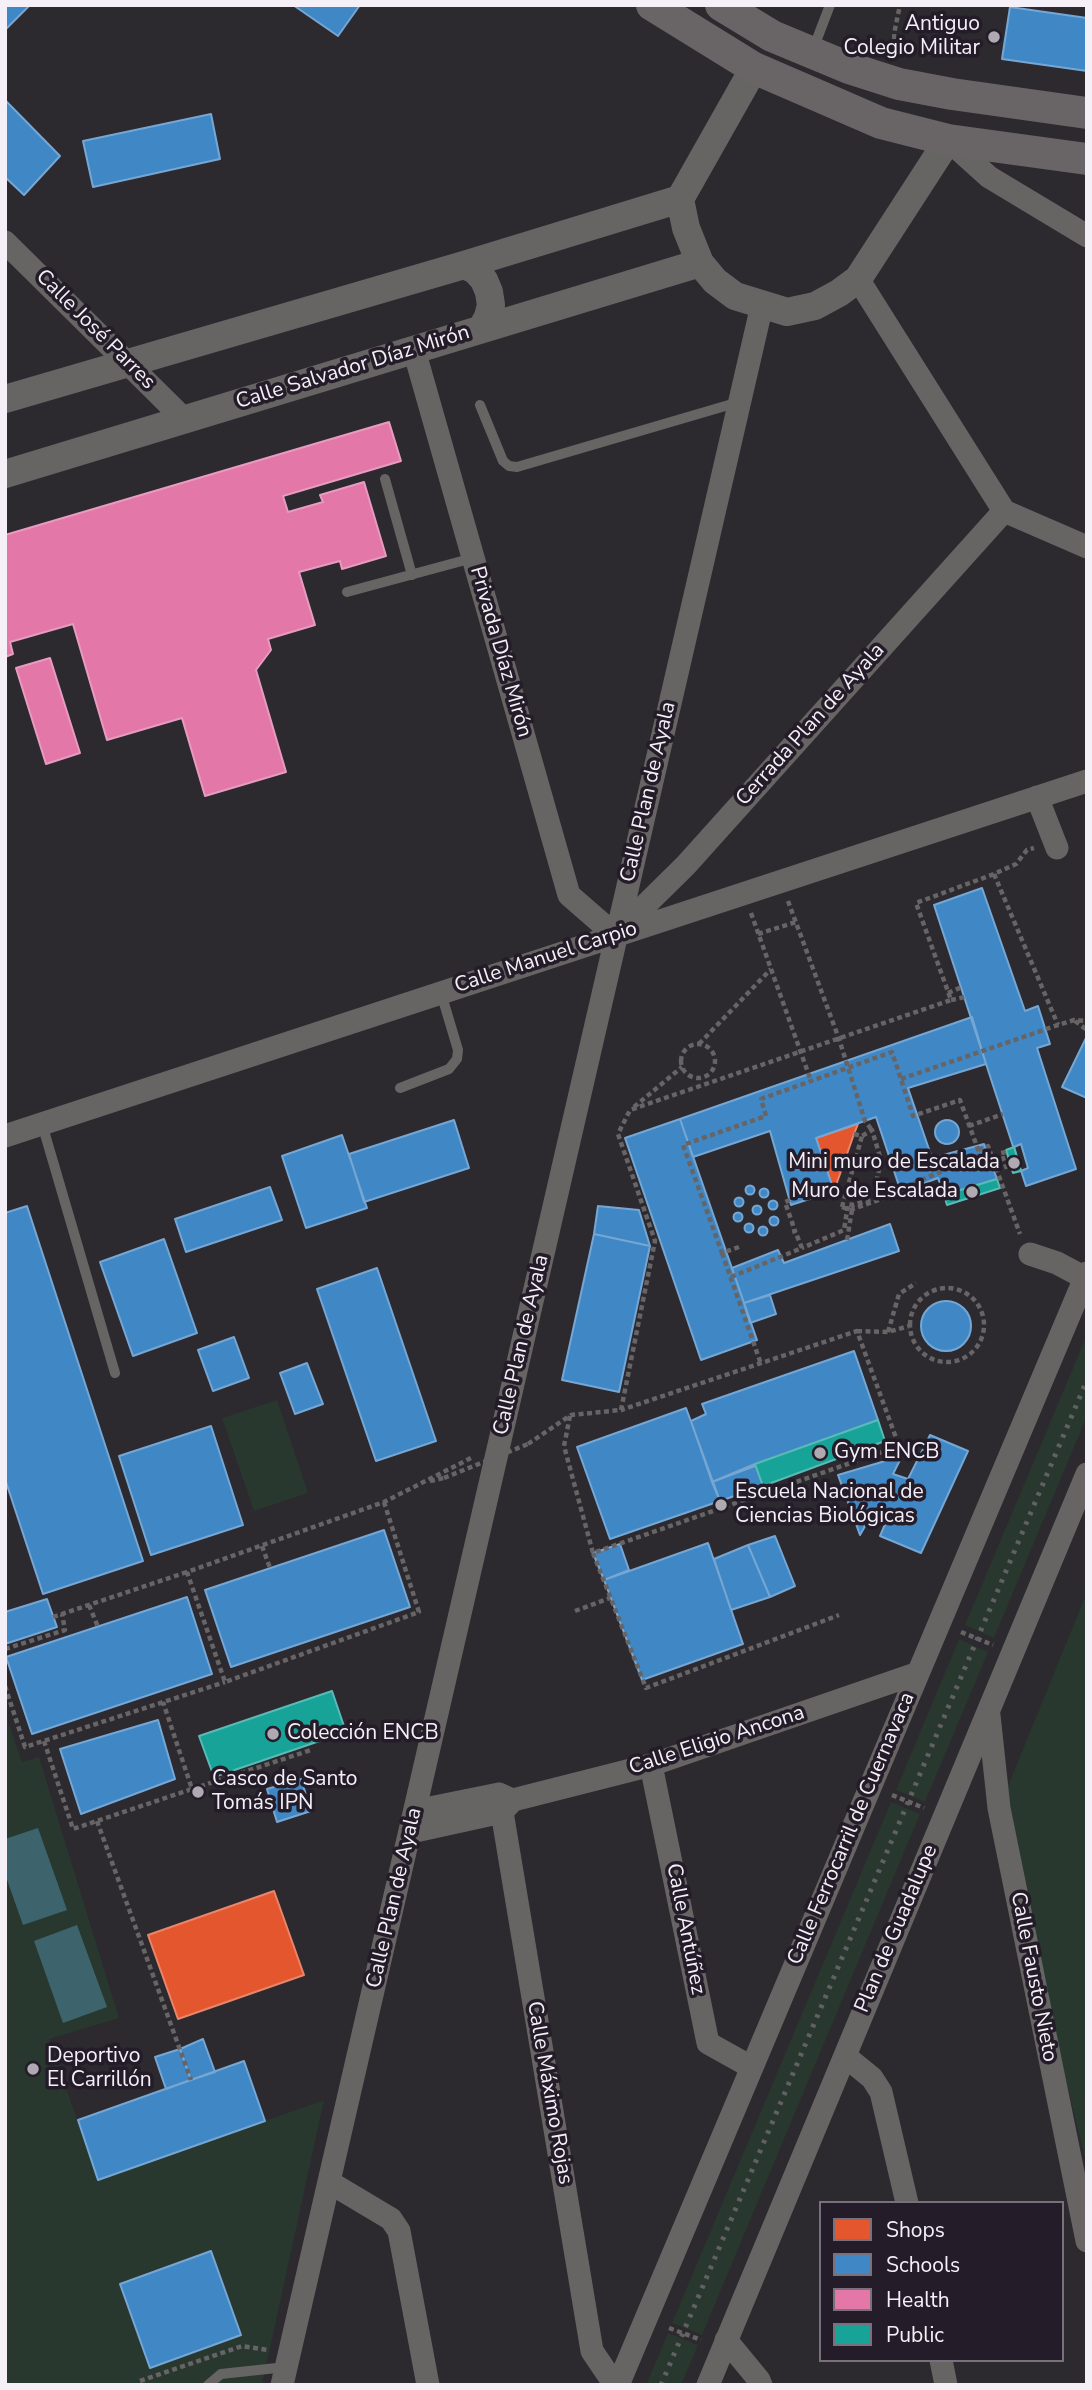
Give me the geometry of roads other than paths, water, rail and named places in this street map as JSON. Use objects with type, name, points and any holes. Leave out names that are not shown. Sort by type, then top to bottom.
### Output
[{"type":"main road","points":[[652,5],[754,68],[881,123],[948,140],[1087,159]]},
{"type":"main road","points":[[721,5],[772,36],[899,84],[1087,113]]},
{"type":"main road","points":[[754,68],[772,36]]},
{"type":"street","points":[[754,68],[680,199],[687,229],[700,263],[716,281],[735,296],[787,312],[815,306],[839,293],[858,279],[948,140],[989,177],[1087,236]]},
{"type":"street","points":[[5,399],[680,199]]},
{"type":"street","name":"Calle José Parres","points":[[5,242],[184,419]]},
{"type":"street","name":"Calle Salvador Díaz Mirón","points":[[5,474],[700,263]]},
{"type":"street","points":[[464,265],[475,270],[484,280],[489,292],[491,305],[482,328]]},
{"type":"street","points":[[858,279],[1003,511],[1087,547]]},
{"type":"street","name":"Calle Plan de Ayala","points":[[284,2376],[762,305]]},
{"type":"street","name":"Privada Díaz Mirón","points":[[414,349],[569,895],[615,935]]},
{"type":"street","name":"Cerrada Plan de Ayala","points":[[615,935],[685,865],[1003,511]]},
{"type":"street","name":"Calle Manuel Carpio","points":[[5,1136],[1087,781]]},
{"type":"street","points":[[1037,797],[1056,845]]},
{"type":"street","points":[[1026,1246],[1086,1275]]},
{"type":"street","name":"Calle Ferrocarril de Cuernavaca","points":[[616,2385],[1086,1275]]},
{"type":"street","name":"Plan de Guadalupe","points":[[708,2385],[1087,1474]]},
{"type":"street","name":"Calle Eligio Ancona","points":[[413,1821],[505,1802],[651,1765],[918,1673]]},
{"type":"street","name":"Calle Fausto Nieto","points":[[988,1711],[999,1808],[1087,2241]]},
{"type":"street","name":"Calle Antúñez","points":[[651,1765],[708,2043],[751,2067]]},
{"type":"street","name":"Calle Máximo Rojas","points":[[505,1802],[592,2351],[616,2385]]},
{"type":"street","points":[[845,2056],[872,2078],[881,2092],[907,2201]]},
{"type":"street","points":[[329,2182],[391,2219],[399,2231],[428,2385]]},
{"type":"street","points":[[726,2340],[760,2379],[761,2385]]},
{"type":"street","points":[[941,2362],[946,2385]]},
{"type":"lane","points":[[812,52],[830,5]]},
{"type":"lane","points":[[480,405],[503,461],[509,466],[517,467],[739,402]]},
{"type":"lane","points":[[385,479],[412,575]]},
{"type":"lane","points":[[347,592],[473,558]]},
{"type":"lane","points":[[400,1088],[449,1069],[457,1059],[457,1050],[441,993]]},
{"type":"lane","points":[[42,1124],[115,1373]]},
{"type":"lane","points":[[208,2385],[221,2374],[284,2376]]},
{"type":"water","points":[[38,1828],[67,1910],[23,1925],[5,1874],[5,1839]]},
{"type":"water","points":[[77,1925],[107,2007],[63,2023],[34,1941]]},
{"type":"railway","points":[[661,2385],[1087,1380]]},
{"type":"place","name":"Antiguo Colegio Militar","points":[[994,37]]},
{"type":"place","name":"Mini muro de Escalada","points":[[1014,1163]]},
{"type":"place","name":"Muro de Escalada","points":[[972,1192]]},
{"type":"place","name":"Gym ENCB","points":[[820,1453]]},
{"type":"place","name":"Escuela Nacional de Ciencias Biológicas","points":[[721,1505]]},
{"type":"place","name":"Colección ENCB","points":[[273,1734]]},
{"type":"place","name":"Casco de Santo Tomás IPN","points":[[198,1792]]},
{"type":"place","name":"Deportivo El Carrillón","points":[[33,2069]]}]
